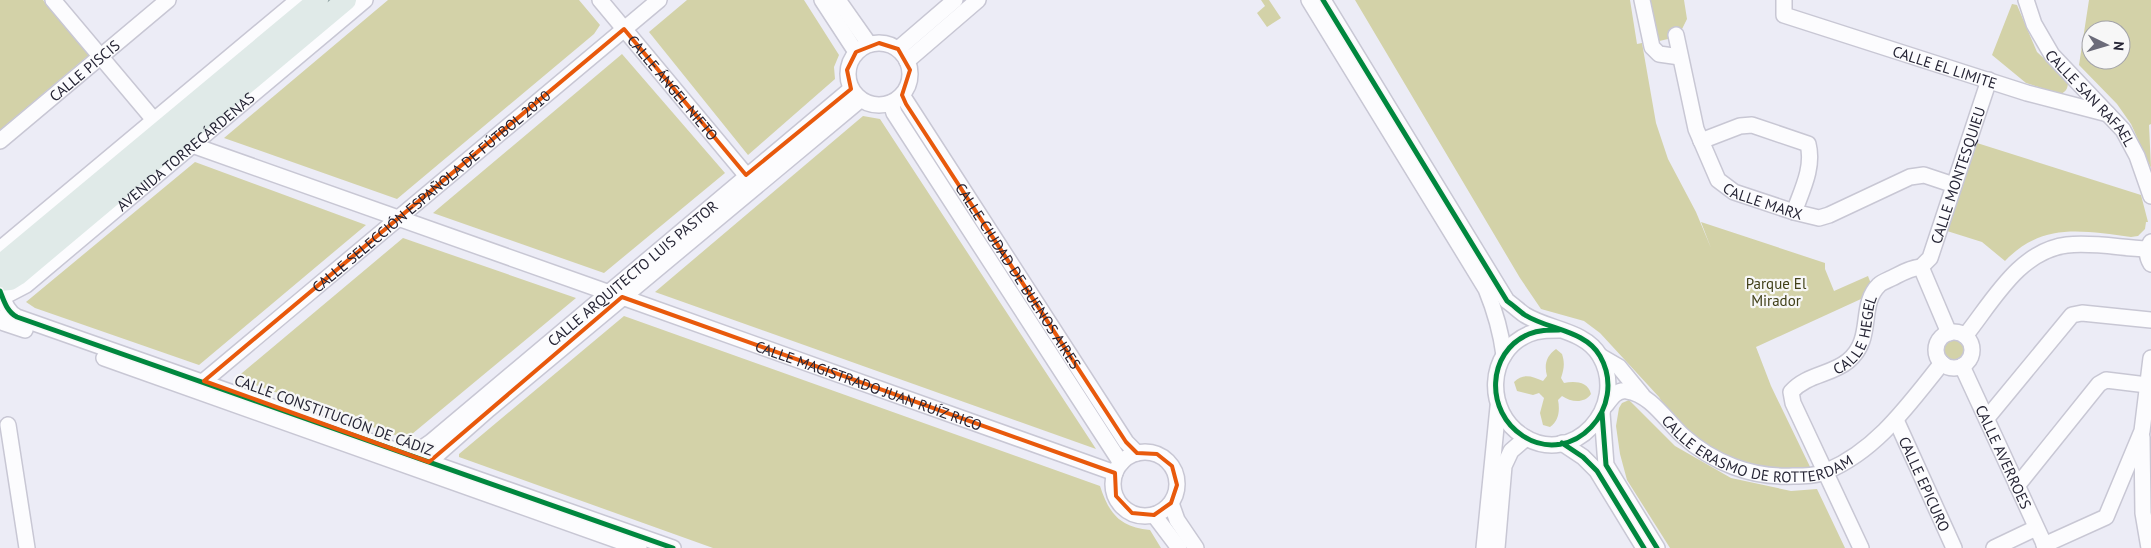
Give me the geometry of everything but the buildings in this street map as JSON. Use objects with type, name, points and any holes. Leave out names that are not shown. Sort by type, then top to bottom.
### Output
[{"type":"main road","name":"AVENIDA TORRECÁRDENAS","points":[[2,283],[318,0]]},
{"type":"main road","name":"AVENIDA TORRECÁRDENAS","points":[[2,283],[18,275],[346,0]]},
{"type":"street","points":[[53,0],[154,120]]},
{"type":"street","name":"CALLE PISCIS","points":[[0,141],[168,0]]},
{"type":"street","points":[[4,246],[298,0]]},
{"type":"street","name":"AVENIDA TORRECÁRDENAS","points":[[2,283],[13,293],[26,285],[365,0]]},
{"type":"street","name":"CALLE ÁNGEL NIETO","points":[[600,0],[746,175]]},
{"type":"street","name":"CALLE SELECCIÓN ESPAÑOLA DE FÚTBOL 2010","points":[[204,381],[659,0]]},
{"type":"street","points":[[822,0],[856,52]]},
{"type":"street","points":[[838,0],[869,44]]},
{"type":"street","points":[[903,55],[955,0]]},
{"type":"street","points":[[903,55],[978,0]]},
{"type":"street","points":[[1310,0],[1486,289],[1497,318],[1504,355]]},
{"type":"street","points":[[1322,0],[1507,301],[1525,315],[1558,330],[1576,335],[1591,345],[1600,356],[1607,374],[1608,394],[1604,409],[1606,465],[1657,548]]},
{"type":"street","points":[[1642,0],[1652,48],[1659,54],[1680,57]]},
{"type":"street","name":"CALLE SAN RAFAEL","points":[[2026,0],[2034,24],[2052,55],[2123,130],[2137,156],[2151,196]]},
{"type":"street","name":"CALLE EL LIMITE","points":[[1784,7],[2026,93],[2108,114]]},
{"type":"street","name":"CALLE MARX","points":[[1676,35],[1696,129],[1718,180],[1734,192],[1794,212],[1819,218],[1910,177],[1924,175],[1954,185]]},
{"type":"street","points":[[879,42],[889,44],[903,55],[910,79],[896,100],[880,106],[870,105],[855,94],[848,80],[847,70],[850,60],[856,52],[869,44],[879,42]]},
{"type":"street","name":"CALLE MONTESQUIEU","points":[[1921,267],[1930,258],[1989,80]]},
{"type":"street","name":"CALLE ARQUITECTO LUIS PASTOR","points":[[412,455],[431,442],[746,175],[855,94]]},
{"type":"street","name":"CALLE ARQUITECTO LUIS PASTOR","points":[[429,462],[855,94]]},
{"type":"street","name":"CALLE CIUDAD DE BUENOS AIRES","points":[[1118,468],[894,113],[896,100],[906,104],[1121,433],[1137,454]]},
{"type":"street","points":[[1701,141],[1740,126],[1752,125],[1808,144],[1811,156],[1809,167],[1794,212]]},
{"type":"street","points":[[192,145],[607,292]]},
{"type":"street","points":[[1965,336],[2018,270],[2042,252],[2066,245],[2085,244],[2150,252]]},
{"type":"street","points":[[1921,267],[1949,333]]},
{"type":"street","name":"CALLE HEGEL","points":[[1826,472],[1793,403],[1791,392],[1799,383],[1847,362],[1861,345],[1866,331],[1871,297],[1879,284],[1911,268],[1921,267]]},
{"type":"street","name":"CALLE CONSTITUCIÓN DE CÁDIZ","points":[[2,283],[10,312],[17,317],[204,381],[673,548]]},
{"type":"street","name":"CALLE MAGISTRADO JUAN RUÍZ RICO","points":[[622,297],[1118,468]]},
{"type":"street","points":[[1987,418],[2072,315],[2082,313],[2151,320]]},
{"type":"street","name":"CALLE CONSTITUCIÓN DE CÁDIZ","points":[[0,318],[4,323],[639,548]]},
{"type":"street","points":[[1484,548],[1498,407],[1494,388],[1497,370],[1504,355],[1514,343],[1528,335],[1543,330],[1558,330]]},
{"type":"street","points":[[1949,333],[1961,333],[1965,336],[1971,344],[1972,351],[1970,357],[1962,366],[1950,367],[1942,363],[1938,357],[1937,346],[1942,336],[1949,333]]},
{"type":"street","points":[[1600,356],[1619,367],[1645,398]]},
{"type":"street","points":[[2149,548],[2143,513],[2142,430],[2151,358]]},
{"type":"street","name":"CALLE ERASMO DE ROTTERDAM","points":[[1604,409],[1614,394],[1622,390],[1629,391],[1645,398],[1684,436],[1722,461],[1762,476],[1814,475],[1826,472],[1871,444],[1896,420],[1942,363]]},
{"type":"street","name":"CALLE AVERROES","points":[[1962,366],[2045,546]]},
{"type":"street","points":[[2017,486],[2099,384],[2106,380],[2147,385]]},
{"type":"street","points":[[1498,407],[1509,425],[1526,438],[1544,444],[1562,443],[1584,434],[1593,426],[1604,409]]},
{"type":"street","name":"CALLE EPICURO","points":[[1896,420],[1954,548]]},
{"type":"street","points":[[8,426],[27,548]]},
{"type":"street","points":[[2045,546],[2106,517],[2142,430]]},
{"type":"street","points":[[1496,548],[1504,466],[1511,451],[1526,438]]},
{"type":"street","points":[[1562,443],[1582,457],[1597,471],[1644,548]]},
{"type":"street","points":[[1147,452],[1157,454],[1172,466],[1176,475],[1176,495],[1171,503],[1161,512],[1154,515],[1143,516],[1132,513],[1122,506],[1116,496],[1114,485],[1118,468],[1137,454],[1147,452]]},
{"type":"street","points":[[1826,472],[1861,548]]},
{"type":"street","points":[[1171,503],[1177,520],[1196,548]]},
{"type":"street","points":[[1154,515],[1179,548]]},
{"type":"street","points":[[1994,548],[2036,528]]},
{"type":"highlighted area","points":[[624,29],[746,175],[851,89],[847,70],[856,52],[879,43],[898,49],[910,70],[902,95],[906,104],[1126,442],[1137,453],[1157,454],[1172,466],[1177,485],[1171,503],[1154,515],[1132,513],[1116,496],[1115,473],[622,297],[429,462],[204,381]]},
{"type":"green space","points":[[0,0],[43,0],[89,55],[0,130]]},
{"type":"green space","points":[[388,0],[579,0],[600,25],[594,34],[397,199],[224,138]]},
{"type":"green space","points":[[687,0],[804,0],[839,55],[834,67],[835,79],[748,155],[649,32]]},
{"type":"green space","points":[[1261,0],[1269,0],[1281,18],[1267,27],[1257,13],[1265,6]]},
{"type":"green space","name":"Parque El Mirador","points":[[1355,0],[1630,0],[1637,44],[1642,43],[1656,123],[1668,159],[1696,212],[1711,248],[1701,222],[1825,263],[1825,269],[1834,291],[1868,276],[1871,284],[1861,299],[1756,347],[1771,386],[1814,475],[1771,477],[1684,436],[1659,397],[1600,333],[1584,321],[1541,309],[1520,278]]},
{"type":"green space","points":[[1647,0],[1684,0],[1687,19],[1682,29],[1668,32],[1668,39],[1655,42]]},
{"type":"green space","points":[[2089,0],[2151,0],[2151,124],[2149,125],[2151,168],[2131,124],[2117,104],[2084,70],[2131,70],[2131,20],[2086,20]]},
{"type":"green space","points":[[2012,4],[2017,5],[2037,52],[2068,81],[2065,92],[2061,94],[2026,83],[1992,55]]},
{"type":"green space","points":[[622,54],[725,173],[604,273],[433,213]]},
{"type":"green space","points":[[863,116],[880,119],[1096,449],[655,292]]},
{"type":"green space","points":[[1977,143],[2141,195],[2148,222],[2146,222],[2145,229],[2138,236],[2131,237],[2080,232],[2048,235],[2034,240],[2019,249],[2005,261],[1982,242],[1947,231]]},
{"type":"green space","points":[[195,162],[366,225],[199,365],[35,308],[26,302]]},
{"type":"green space","points":[[403,238],[576,298],[406,439],[236,378]]},
{"type":"green space","points":[[624,316],[1100,486],[1107,504],[1117,517],[1130,526],[1150,530],[1161,548],[713,548],[459,457],[459,454]]},
{"type":"green space","points":[[1954,338],[1959,339],[1965,345],[1965,355],[1959,361],[1954,362],[1949,361],[1943,355],[1942,350],[1943,345],[1949,339]]},
{"type":"green space","points":[[1556,349],[1563,357],[1564,366],[1561,378],[1564,383],[1576,382],[1584,384],[1591,394],[1581,401],[1569,400],[1562,396],[1558,400],[1559,411],[1557,418],[1550,427],[1543,425],[1540,413],[1544,398],[1539,393],[1533,395],[1517,391],[1514,382],[1524,376],[1543,381],[1547,376],[1547,361]]},
{"type":"green space","points":[[1629,400],[1675,446],[1731,478],[1791,491],[1817,489],[1845,548],[1670,548],[1627,480],[1620,454],[1616,426],[1619,408],[1622,403]]},
{"type":"cycle path","points":[[1323,0],[1507,301],[1534,320],[1566,331],[1585,341],[1600,356],[1607,375],[1607,395],[1602,412],[1591,427],[1577,438],[1560,444],[1542,444],[1523,436],[1511,425],[1502,412],[1497,398],[1498,368],[1505,354],[1515,343],[1529,334],[1544,330],[1559,330]]},
{"type":"cycle path","points":[[0,291],[8,309],[17,317],[673,548]]},
{"type":"cycle path","points":[[1602,413],[1606,465],[1657,548]]},
{"type":"cycle path","points":[[1562,443],[1583,457],[1597,471],[1644,548]]}]
